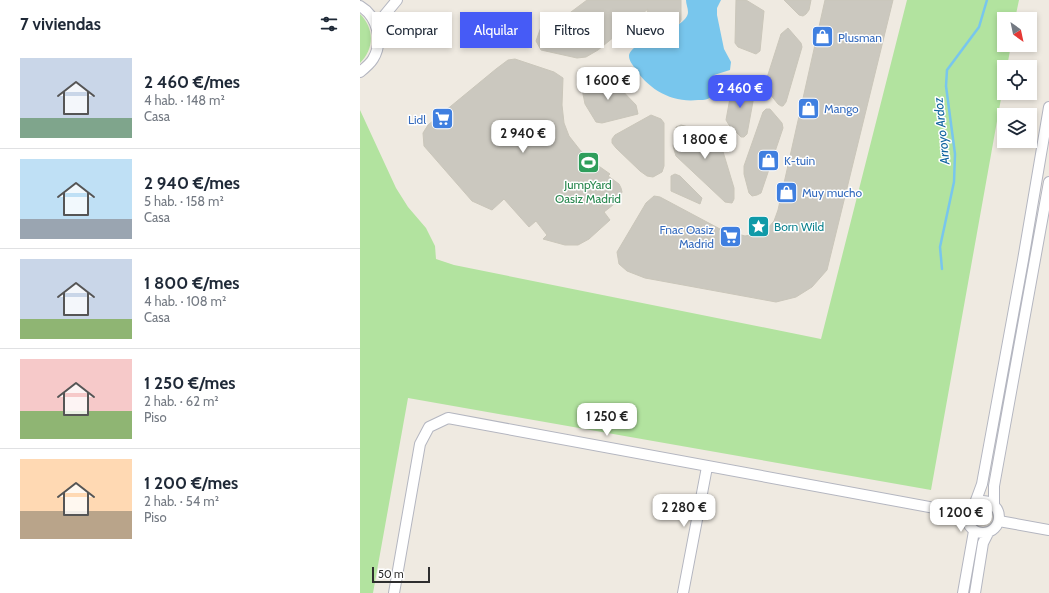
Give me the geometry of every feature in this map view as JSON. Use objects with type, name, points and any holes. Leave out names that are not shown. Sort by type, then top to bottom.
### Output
[{"type":"street","points":[[360,1],[366,0]]},
{"type":"street","points":[[387,12],[397,0]]},
{"type":"street","points":[[360,6],[372,17]]},
{"type":"street","points":[[360,72],[374,58],[378,48]]},
{"type":"street","points":[[988,533],[983,534],[974,531],[968,523],[967,514],[971,506],[975,503],[982,484],[1049,107]]},
{"type":"street","points":[[975,593],[983,543],[988,533],[995,528],[999,521],[999,512],[994,504],[994,486],[1049,182]]},
{"type":"street","points":[[394,593],[420,444],[429,427],[448,418],[967,514]]},
{"type":"street","points":[[683,593],[707,467]]},
{"type":"street","points":[[975,503],[984,501],[994,504]]},
{"type":"street","points":[[999,521],[1049,530]]},
{"type":"street","points":[[963,593],[974,531]]},
{"type":"green space","points":[[907,0],[1019,0],[1016,12],[997,12],[997,52],[1010,52],[1008,60],[997,60],[997,100],[1001,100],[999,108],[997,108],[997,121],[931,490],[408,398],[373,593],[360,593],[360,110],[396,188],[408,207],[426,228],[435,246],[436,259],[454,265],[821,339]]},
{"type":"green space","points":[[360,14],[368,26],[371,39],[368,52],[360,63]]},
{"type":"water","points":[[686,0],[721,0],[717,8],[717,15],[724,49],[731,62],[730,70],[712,77],[715,89],[714,94],[709,99],[705,100],[679,99],[661,93],[646,82],[629,57],[634,48],[679,48],[679,24],[686,18],[688,12]]},
{"type":"building","points":[[587,0],[681,0],[681,20],[679,24],[679,12],[647,12],[648,9],[644,12],[612,12],[612,39],[604,45],[604,12],[571,12]]},
{"type":"building","points":[[736,0],[746,0],[764,11],[760,51],[756,54],[738,47],[735,43]]},
{"type":"building","points":[[784,0],[811,0],[809,10],[803,16],[799,15]]},
{"type":"building","points":[[825,0],[893,0],[827,270],[812,287],[796,297],[776,302],[645,278],[627,271],[619,264],[617,252],[646,203],[654,196],[660,197],[720,229],[745,236],[760,233],[768,228],[774,221],[778,210]]},
{"type":"building","points":[[788,28],[801,43],[802,47],[786,102],[783,106],[781,106],[766,89],[765,84],[781,34]]},
{"type":"building","points":[[540,30],[540,48],[600,48],[586,57],[577,58],[541,50],[536,41]]},
{"type":"building","points":[[515,59],[554,72],[563,78],[562,105],[564,123],[569,136],[580,150],[593,162],[610,174],[608,176],[619,184],[621,188],[622,192],[618,201],[604,212],[610,220],[589,239],[578,245],[565,245],[543,239],[547,235],[536,221],[529,227],[504,199],[492,210],[472,201],[424,146],[423,133],[428,125],[496,69],[508,60]]},
{"type":"building","points":[[608,78],[612,80],[636,105],[638,114],[602,123],[596,122],[585,104],[582,89],[586,84]]},
{"type":"building","points":[[737,80],[740,81],[754,96],[747,134],[744,137],[741,137],[726,120],[732,87]]},
{"type":"building","points":[[766,109],[770,109],[782,123],[783,128],[761,193],[752,196],[749,193],[744,174],[744,166],[763,112]]},
{"type":"building","points":[[651,115],[661,119],[664,123],[664,166],[662,172],[653,177],[647,176],[640,171],[612,143],[612,139],[615,135]]},
{"type":"building","points":[[681,125],[718,135],[734,188],[734,199],[732,203],[725,202],[676,156],[673,146],[676,127]]},
{"type":"building","points":[[675,174],[680,176],[702,198],[700,204],[671,191],[671,176]]},
{"type":"waterway","name":"Arroyo Ardoz","points":[[942,269],[940,247],[954,182],[955,154],[946,86],[947,70],[979,27],[987,0]]},
{"type":"place","name":"Plusman","points":[[823,37]]},
{"type":"place","name":"Mango","points":[[808,108]]},
{"type":"place","name":"Lidl","points":[[442,119]]},
{"type":"place","name":"K-tuin","points":[[769,160]]},
{"type":"place","name":"JumpYard Oasiz Madrid","points":[[588,163]]},
{"type":"place","name":"Muy mucho","points":[[787,192]]},
{"type":"place","name":"Born Wild","points":[[758,226]]},
{"type":"place","name":"Fnac Oasiz Madrid","points":[[730,236]]}]
